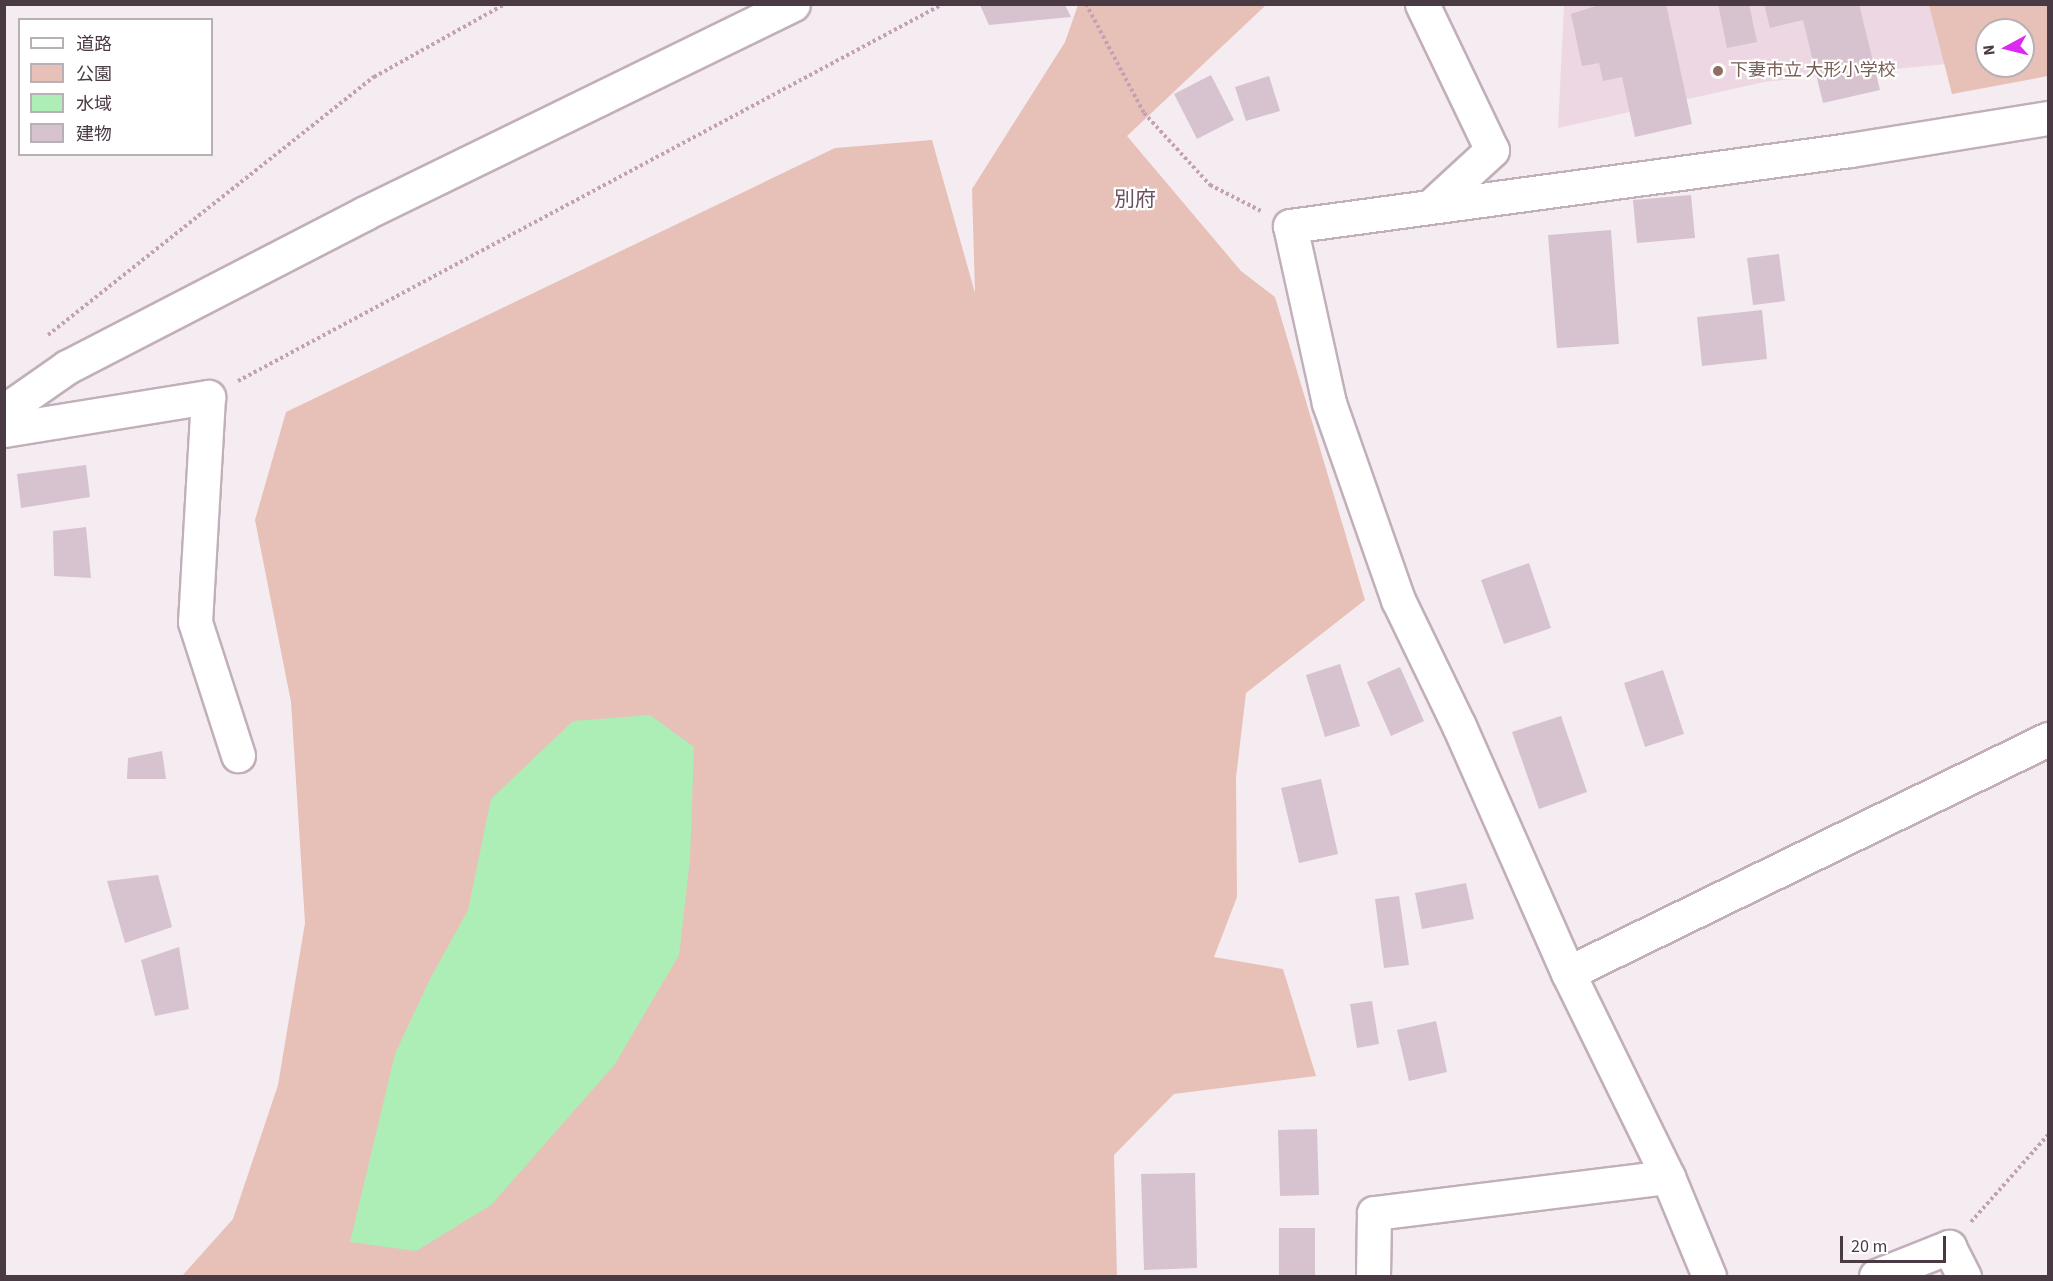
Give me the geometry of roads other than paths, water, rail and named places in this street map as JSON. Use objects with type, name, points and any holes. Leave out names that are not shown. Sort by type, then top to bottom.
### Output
[{"type":"street","points":[[4,411],[67,367],[365,213],[793,4]]},
{"type":"street","points":[[1422,4],[1492,150],[1520,195]]},
{"type":"street","points":[[1708,1276],[1668,1177],[1568,973],[1459,726],[1398,600],[1329,403],[1290,226],[1850,150],[2049,118]]},
{"type":"street","points":[[1431,206],[1492,150]]},
{"type":"street","points":[[4,430],[208,397],[195,622],[238,755]]},
{"type":"street","points":[[1568,973],[2049,740]]},
{"type":"street","points":[[1373,1276],[1374,1212],[1668,1177]]},
{"type":"street","points":[[1876,1276],[1949,1247],[1964,1276]]},
{"type":"water","points":[[650,715],[694,747],[690,859],[679,955],[615,1064],[491,1205],[416,1251],[350,1242],[395,1054],[430,979],[468,910],[491,799],[573,721]]},
{"type":"place","name":"下妻市立 大形小学校","points":[[1718,71]]},
{"type":"district","name":"別府","points":[[1135,199]]}]
